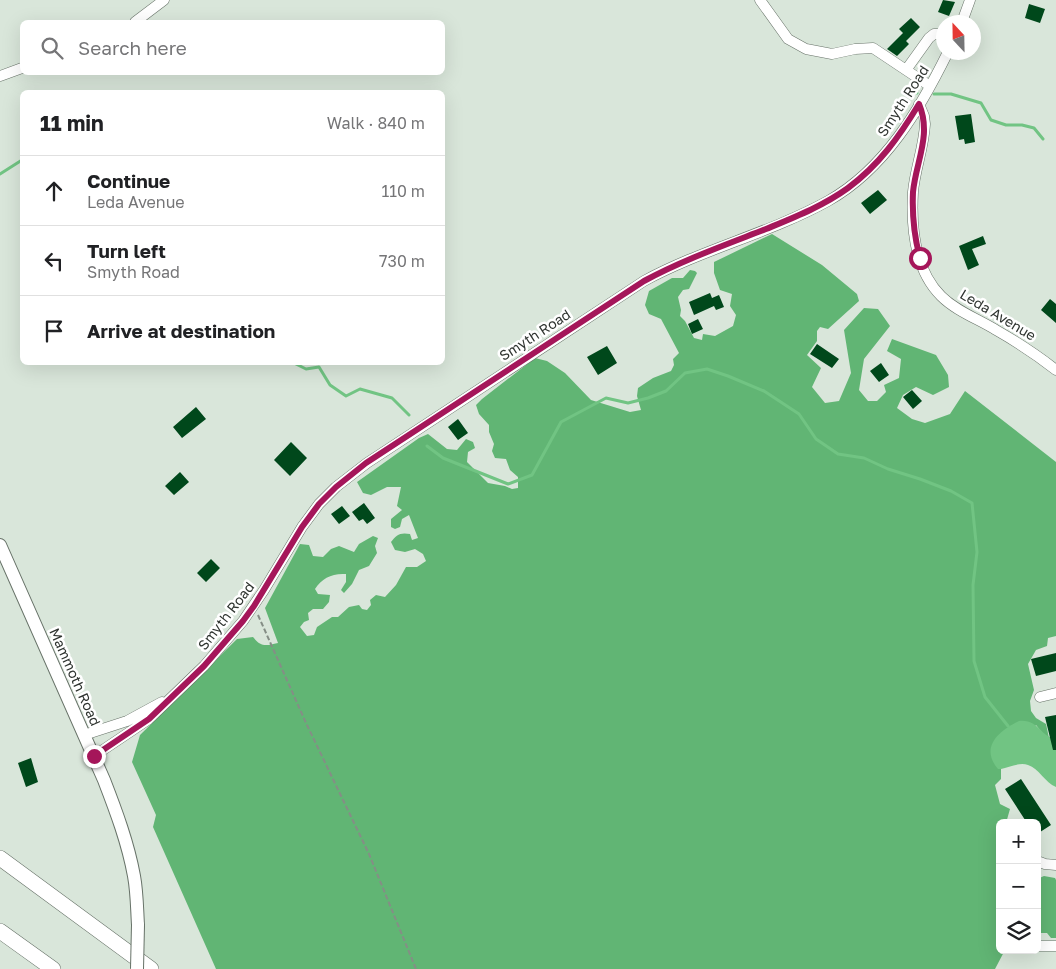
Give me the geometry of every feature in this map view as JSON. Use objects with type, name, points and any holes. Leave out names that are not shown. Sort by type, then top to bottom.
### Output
[{"type":"highway","points":[[0,858],[151,969]]},
{"type":"highway","points":[[0,931],[53,969]]},
{"type":"main road","name":"Mammoth Road","points":[[0,545],[94,756],[118,815],[129,850],[134,876],[138,925],[137,969]]},
{"type":"street","points":[[138,20],[164,0]]},
{"type":"street","points":[[760,0],[788,39],[806,49],[832,54],[855,49],[873,48],[930,86]]},
{"type":"street","points":[[965,15],[970,0]]},
{"type":"street","points":[[906,70],[928,38],[936,34]]},
{"type":"street","name":"Smyth Road","points":[[94,756],[149,719],[219,650],[254,606],[302,527],[327,496],[356,471],[644,281],[675,266],[800,215],[829,200],[848,187],[882,157],[897,140],[944,60]]},
{"type":"street","points":[[0,76],[20,69]]},
{"type":"street","name":"Leda Avenue","points":[[919,104],[925,124],[913,190],[913,224],[915,240],[928,279],[941,296],[964,313],[1029,350],[1056,370]]},
{"type":"street","points":[[1040,697],[1056,693]]},
{"type":"street","name":"Smyth Road","points":[[84,735],[127,721],[174,695]]},
{"type":"street","points":[[1041,862],[1056,865]]},
{"type":"street","points":[[1041,946],[1056,946]]},
{"type":"path","points":[[254,606],[306,723],[369,854],[416,969]]},
{"type":"shaded area","points":[[772,234],[822,265],[857,294],[859,301],[828,329],[820,327],[817,331],[817,341],[807,355],[821,368],[812,387],[825,403],[839,401],[851,373],[844,330],[864,308],[878,309],[890,326],[864,359],[859,390],[868,401],[877,401],[886,392],[884,385],[899,378],[901,359],[887,351],[892,339],[936,355],[948,375],[949,387],[933,395],[916,387],[903,395],[897,408],[912,419],[925,423],[950,414],[965,391],[1056,462],[1056,636],[1048,638],[1047,646],[1036,650],[1028,664],[1034,690],[1030,701],[1031,711],[1036,718],[1046,724],[1049,738],[1036,725],[998,769],[1001,769],[1001,779],[995,785],[1000,804],[1010,809],[1007,819],[996,819],[996,954],[1003,954],[995,969],[216,969],[153,827],[156,815],[132,762],[140,735],[237,639],[253,637],[258,643],[264,645],[278,643],[265,608],[300,544],[309,545],[313,556],[323,557],[331,549],[339,546],[354,552],[359,544],[373,536],[378,538],[375,546],[377,553],[369,566],[359,570],[352,584],[344,593],[341,590],[346,582],[346,574],[332,575],[324,579],[315,589],[318,594],[330,595],[329,602],[323,609],[313,609],[308,613],[309,620],[300,627],[307,636],[314,635],[317,627],[332,617],[338,617],[349,607],[359,605],[362,609],[367,610],[371,605],[370,600],[376,595],[385,597],[396,585],[406,567],[417,567],[426,561],[423,554],[415,549],[405,552],[395,550],[391,542],[397,536],[407,533],[410,534],[412,540],[418,538],[409,515],[402,519],[400,527],[395,529],[391,527],[391,519],[402,510],[397,506],[401,487],[387,487],[371,495],[363,493],[357,482],[419,438],[428,434],[447,449],[457,450],[466,439],[473,442],[475,448],[468,452],[467,462],[488,483],[512,489],[518,488],[518,477],[510,470],[506,459],[495,458],[492,451],[494,444],[489,432],[489,425],[479,414],[476,405],[535,358],[547,361],[565,373],[591,400],[630,412],[641,410],[637,396],[638,388],[653,378],[671,371],[674,365],[673,359],[679,353],[661,319],[649,314],[645,305],[649,291],[672,278],[683,278],[690,270],[695,271],[697,273],[689,289],[683,290],[678,297],[681,310],[680,316],[685,321],[694,338],[702,340],[703,334],[715,336],[733,326],[736,315],[730,306],[732,294],[720,290],[714,273],[714,262]]},
{"type":"shaded area","points":[[1019,721],[1031,723],[1046,735],[1056,739],[1056,787],[1028,765],[1018,764],[998,769],[993,761],[991,747],[994,740],[1005,729]]},
{"type":"shaded area","points":[[1044,876],[1055,878],[1056,880],[1056,938],[1051,938],[1047,933],[1041,933],[1041,877]]},
{"type":"building","points":[[943,0],[955,2],[949,15],[938,12]]},
{"type":"building","points":[[1029,4],[1045,9],[1040,23],[1025,18]]},
{"type":"building","points":[[911,18],[920,27],[906,41],[909,44],[897,56],[887,49],[903,33],[899,29]]},
{"type":"building","points":[[971,114],[975,142],[965,144],[964,139],[959,140],[955,116]]},
{"type":"building","points":[[878,190],[887,200],[870,214],[861,203]]},
{"type":"building","points":[[983,236],[986,244],[972,249],[979,265],[968,270],[959,246]]},
{"type":"building","points":[[710,293],[712,298],[719,295],[724,307],[716,310],[714,306],[694,315],[689,302]]},
{"type":"building","points":[[1050,299],[1056,304],[1056,323],[1041,310]]},
{"type":"building","points":[[698,319],[703,329],[692,334],[688,324]]},
{"type":"building","points":[[817,344],[839,359],[832,368],[810,354]]},
{"type":"building","points":[[607,346],[617,363],[598,375],[587,357]]},
{"type":"building","points":[[881,363],[889,375],[879,382],[870,371]]},
{"type":"building","points":[[912,390],[922,401],[913,409],[903,397]]},
{"type":"building","points":[[196,407],[206,419],[182,438],[173,427]]},
{"type":"building","points":[[458,419],[468,433],[458,440],[448,427]]},
{"type":"building","points":[[291,442],[307,458],[290,476],[274,460]]},
{"type":"building","points":[[180,472],[189,482],[174,495],[165,486]]},
{"type":"building","points":[[364,503],[375,518],[367,524],[363,519],[359,521],[352,512]]},
{"type":"building","points":[[342,506],[350,516],[339,524],[331,514]]},
{"type":"building","points":[[211,559],[220,568],[206,582],[197,573]]},
{"type":"building","points":[[1056,653],[1056,671],[1036,676],[1031,659]]},
{"type":"building","points":[[1056,715],[1056,750],[1053,750],[1045,717]]},
{"type":"building","points":[[31,758],[38,782],[26,787],[18,763]]},
{"type":"building","points":[[1021,779],[1051,825],[1041,831],[1041,819],[1024,819],[1005,789]]},
{"type":"waterway","points":[[934,94],[951,94],[981,103],[991,120],[1006,125],[1022,125],[1034,128],[1043,139]]},
{"type":"waterway","points":[[0,174],[20,161]]},
{"type":"waterway","points":[[298,365],[306,369],[319,367],[330,385],[346,396],[360,389],[392,398],[409,415]]},
{"type":"waterway","points":[[427,446],[443,458],[508,484],[532,475],[561,422],[606,398],[628,403],[648,398],[666,391],[685,373],[707,369],[764,391],[799,414],[816,439],[838,454],[864,458],[888,469],[951,491],[972,503],[977,552],[973,585],[974,661],[985,697],[1008,726]]},
{"type":"route","points":[[94,756],[149,719],[219,650],[254,606],[302,527],[319,504],[345,479],[366,463],[644,281],[696,257],[800,215],[829,200],[866,173],[882,157],[897,140],[919,104],[924,116],[925,131],[913,190],[913,224],[920,258]]}]
